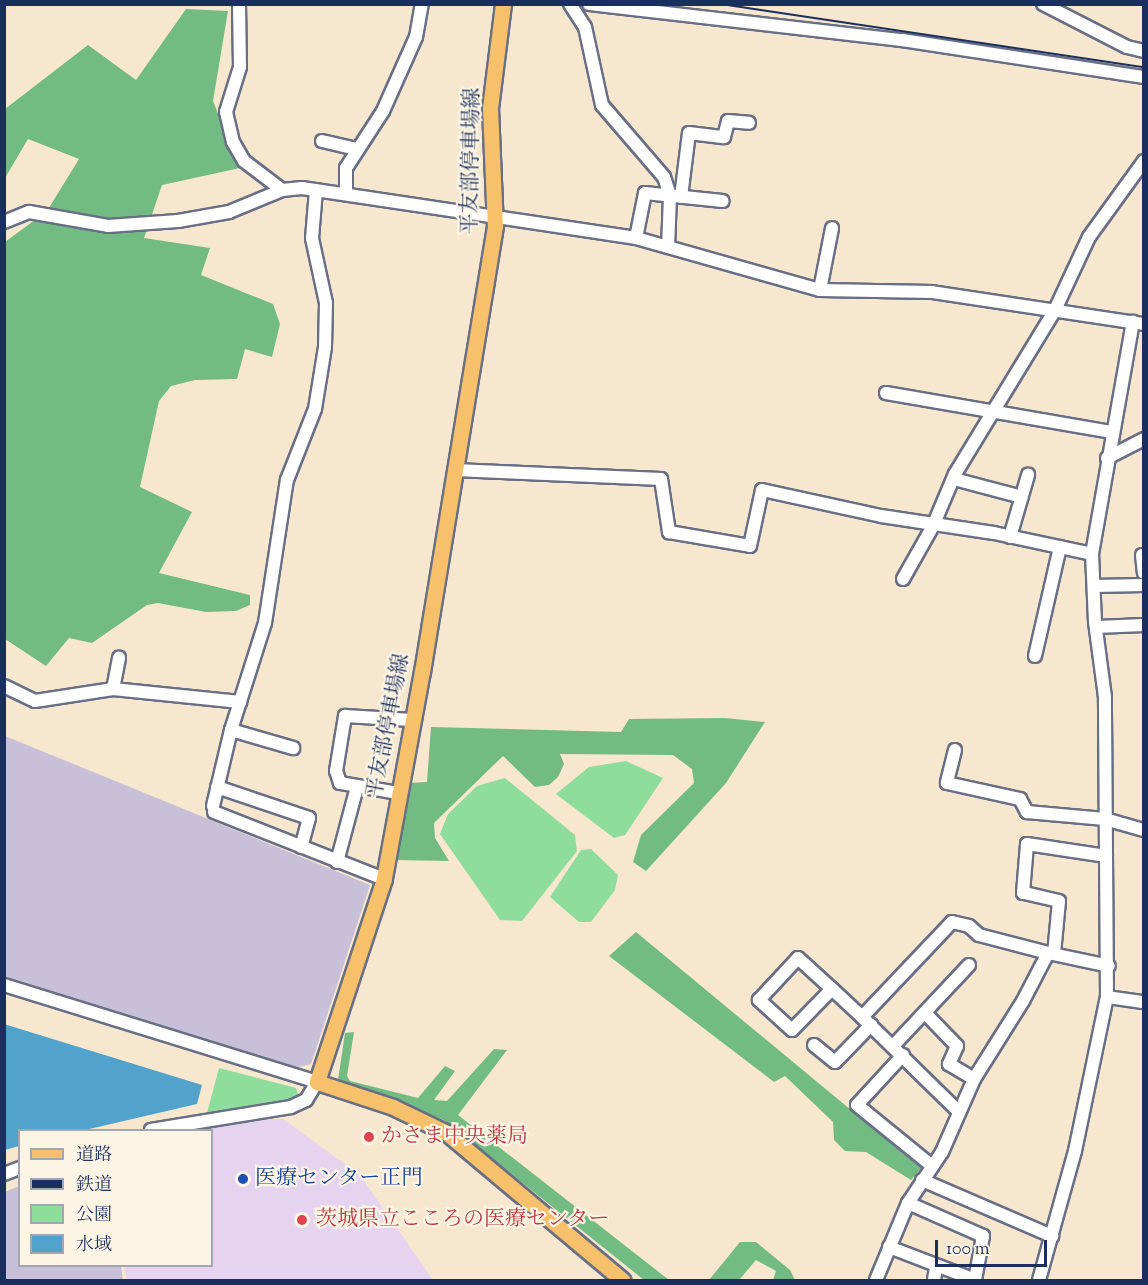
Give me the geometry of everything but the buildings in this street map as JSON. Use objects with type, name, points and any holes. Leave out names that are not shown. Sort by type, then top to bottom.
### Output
[{"type":"main road","name":"平友部停車場線","points":[[317,1082],[384,879],[412,720],[455,470],[495,216],[490,108],[503,4]]},
{"type":"main road","points":[[317,1082],[401,1110],[447,1133],[622,1281]]},
{"type":"street","points":[[239,4],[240,67],[226,112],[233,142],[244,161],[282,190]]},
{"type":"street","points":[[346,193],[346,168],[384,111],[416,37],[422,4]]},
{"type":"street","points":[[570,4],[585,27],[602,105],[664,177],[675,196]]},
{"type":"street","points":[[590,4],[902,40],[1143,76]]},
{"type":"street","points":[[1043,4],[1127,47],[1143,51]]},
{"type":"street","points":[[668,247],[675,196],[689,133],[724,137],[728,121],[749,123]]},
{"type":"street","points":[[322,141],[358,149]]},
{"type":"street","points":[[903,579],[933,526],[954,479],[1055,310],[1089,237],[1143,161]]},
{"type":"street","points":[[4,222],[29,212],[108,225],[178,221],[230,212],[282,190],[316,190],[636,238],[820,290],[932,292],[1138,323],[1111,432],[1092,554],[1096,627],[1105,697],[1109,966],[1107,997],[1052,1236],[1039,1281]]},
{"type":"street","points":[[316,190],[312,238],[325,288],[325,347],[315,409],[287,480],[265,623],[231,730],[214,809],[337,862],[384,879]]},
{"type":"street","points":[[636,238],[645,193],[723,201]]},
{"type":"street","points":[[820,290],[832,228]]},
{"type":"street","points":[[886,393],[997,410],[1111,432]]},
{"type":"street","points":[[1107,458],[1143,439]]},
{"type":"street","points":[[455,470],[661,479],[669,532],[750,546],[762,490],[933,526],[1010,537],[1092,554]]},
{"type":"street","points":[[1010,537],[1028,475]]},
{"type":"street","points":[[954,479],[1022,497]]},
{"type":"street","points":[[1035,656],[1060,547]]},
{"type":"street","points":[[1143,555],[1143,573]]},
{"type":"street","points":[[1094,586],[1143,585]]},
{"type":"street","points":[[1096,627],[1143,625]]},
{"type":"street","points":[[113,690],[119,658]]},
{"type":"street","points":[[4,686],[35,701],[113,690],[240,702]]},
{"type":"street","points":[[398,794],[340,783],[336,771],[345,716],[412,720]]},
{"type":"street","points":[[231,730],[293,748]]},
{"type":"street","points":[[955,750],[947,783],[1020,799],[1027,812],[1106,819],[1143,830]]},
{"type":"street","points":[[217,787],[309,818],[301,847]]},
{"type":"street","points":[[337,862],[357,787]]},
{"type":"street","points":[[876,1281],[908,1203],[932,1166],[974,1079],[1051,954],[1059,901],[1023,893],[1027,844],[1107,856]]},
{"type":"street","points":[[814,1045],[835,1062],[952,922],[969,926],[979,935],[1109,966]]},
{"type":"street","points":[[832,989],[792,1030],[759,1000],[798,958],[832,989],[867,1021],[903,1055],[959,1112]]},
{"type":"street","points":[[893,1046],[969,965]]},
{"type":"street","points":[[4,985],[317,1082],[306,1100],[291,1107],[163,1129]]},
{"type":"street","points":[[1107,997],[1143,1002]]},
{"type":"street","points":[[925,1013],[957,1046],[949,1064],[974,1079]]},
{"type":"street","points":[[903,1055],[857,1105],[932,1166]]},
{"type":"street","points":[[922,1180],[1052,1236]]},
{"type":"street","points":[[890,1247],[936,1267],[975,1280],[983,1236],[908,1203]]},
{"type":"street","points":[[934,1281],[936,1267]]},
{"type":"shaded area","points":[[5,736],[370,885],[311,1064],[295,1068],[5,977]]},
{"type":"shaded area","name":"茨城県立こころの医療センター","points":[[257,1119],[283,1119],[360,1175],[433,1280],[127,1280],[124,1267],[213,1267],[213,1129],[194,1129]]},
{"type":"shaded area","points":[[18,1186],[18,1267],[121,1267],[123,1280],[5,1280],[5,1192]]},
{"type":"green space","points":[[186,9],[228,11],[213,101],[240,168],[162,185],[144,238],[210,248],[201,275],[273,304],[280,324],[272,357],[245,349],[237,379],[195,380],[171,386],[159,401],[140,487],[192,512],[159,573],[250,595],[250,605],[236,611],[206,612],[158,603],[147,605],[92,643],[69,638],[46,666],[5,639],[5,242],[47,211],[79,159],[28,139],[5,178],[5,109],[88,45],[136,80]]},
{"type":"green space","points":[[725,718],[765,722],[726,783],[646,871],[633,862],[641,835],[694,783],[692,769],[673,755],[560,754],[564,764],[558,777],[549,785],[535,787],[503,756],[434,823],[435,838],[449,861],[395,860],[409,783],[427,782],[431,727],[621,732],[629,719]]},
{"type":"green space","points":[[626,761],[663,778],[625,835],[614,838],[556,794],[589,767]]},
{"type":"green space","points":[[505,778],[575,835],[577,851],[522,921],[500,920],[440,834],[448,814],[477,786]]},
{"type":"green space","points":[[591,849],[618,875],[615,890],[591,922],[579,922],[550,897],[581,850]]},
{"type":"green space","points":[[636,932],[921,1168],[911,1180],[866,1152],[845,1151],[834,1140],[833,1122],[785,1076],[774,1082],[609,956]]},
{"type":"green space","points":[[354,1032],[347,1076],[350,1081],[418,1098],[445,1066],[455,1071],[434,1100],[447,1101],[494,1049],[507,1050],[458,1115],[669,1280],[644,1280],[444,1120],[338,1080],[345,1033]]},
{"type":"green space","points":[[219,1068],[296,1088],[299,1097],[207,1113]]},
{"type":"green space","points":[[740,1242],[756,1242],[790,1270],[795,1280],[773,1280],[776,1271],[756,1260],[739,1280],[709,1280]]},
{"type":"water","points":[[4,1024],[202,1085],[197,1104],[89,1129],[18,1129],[18,1146],[5,1150]]},
{"type":"railway","points":[[720,4],[1144,67]]},
{"type":"place","name":"かさま中央薬局","points":[[369,1137]]},
{"type":"place","name":"医療センター正門","points":[[243,1179]]},
{"type":"place","name":"茨城県立こころの医療センター","points":[[302,1220]]}]
